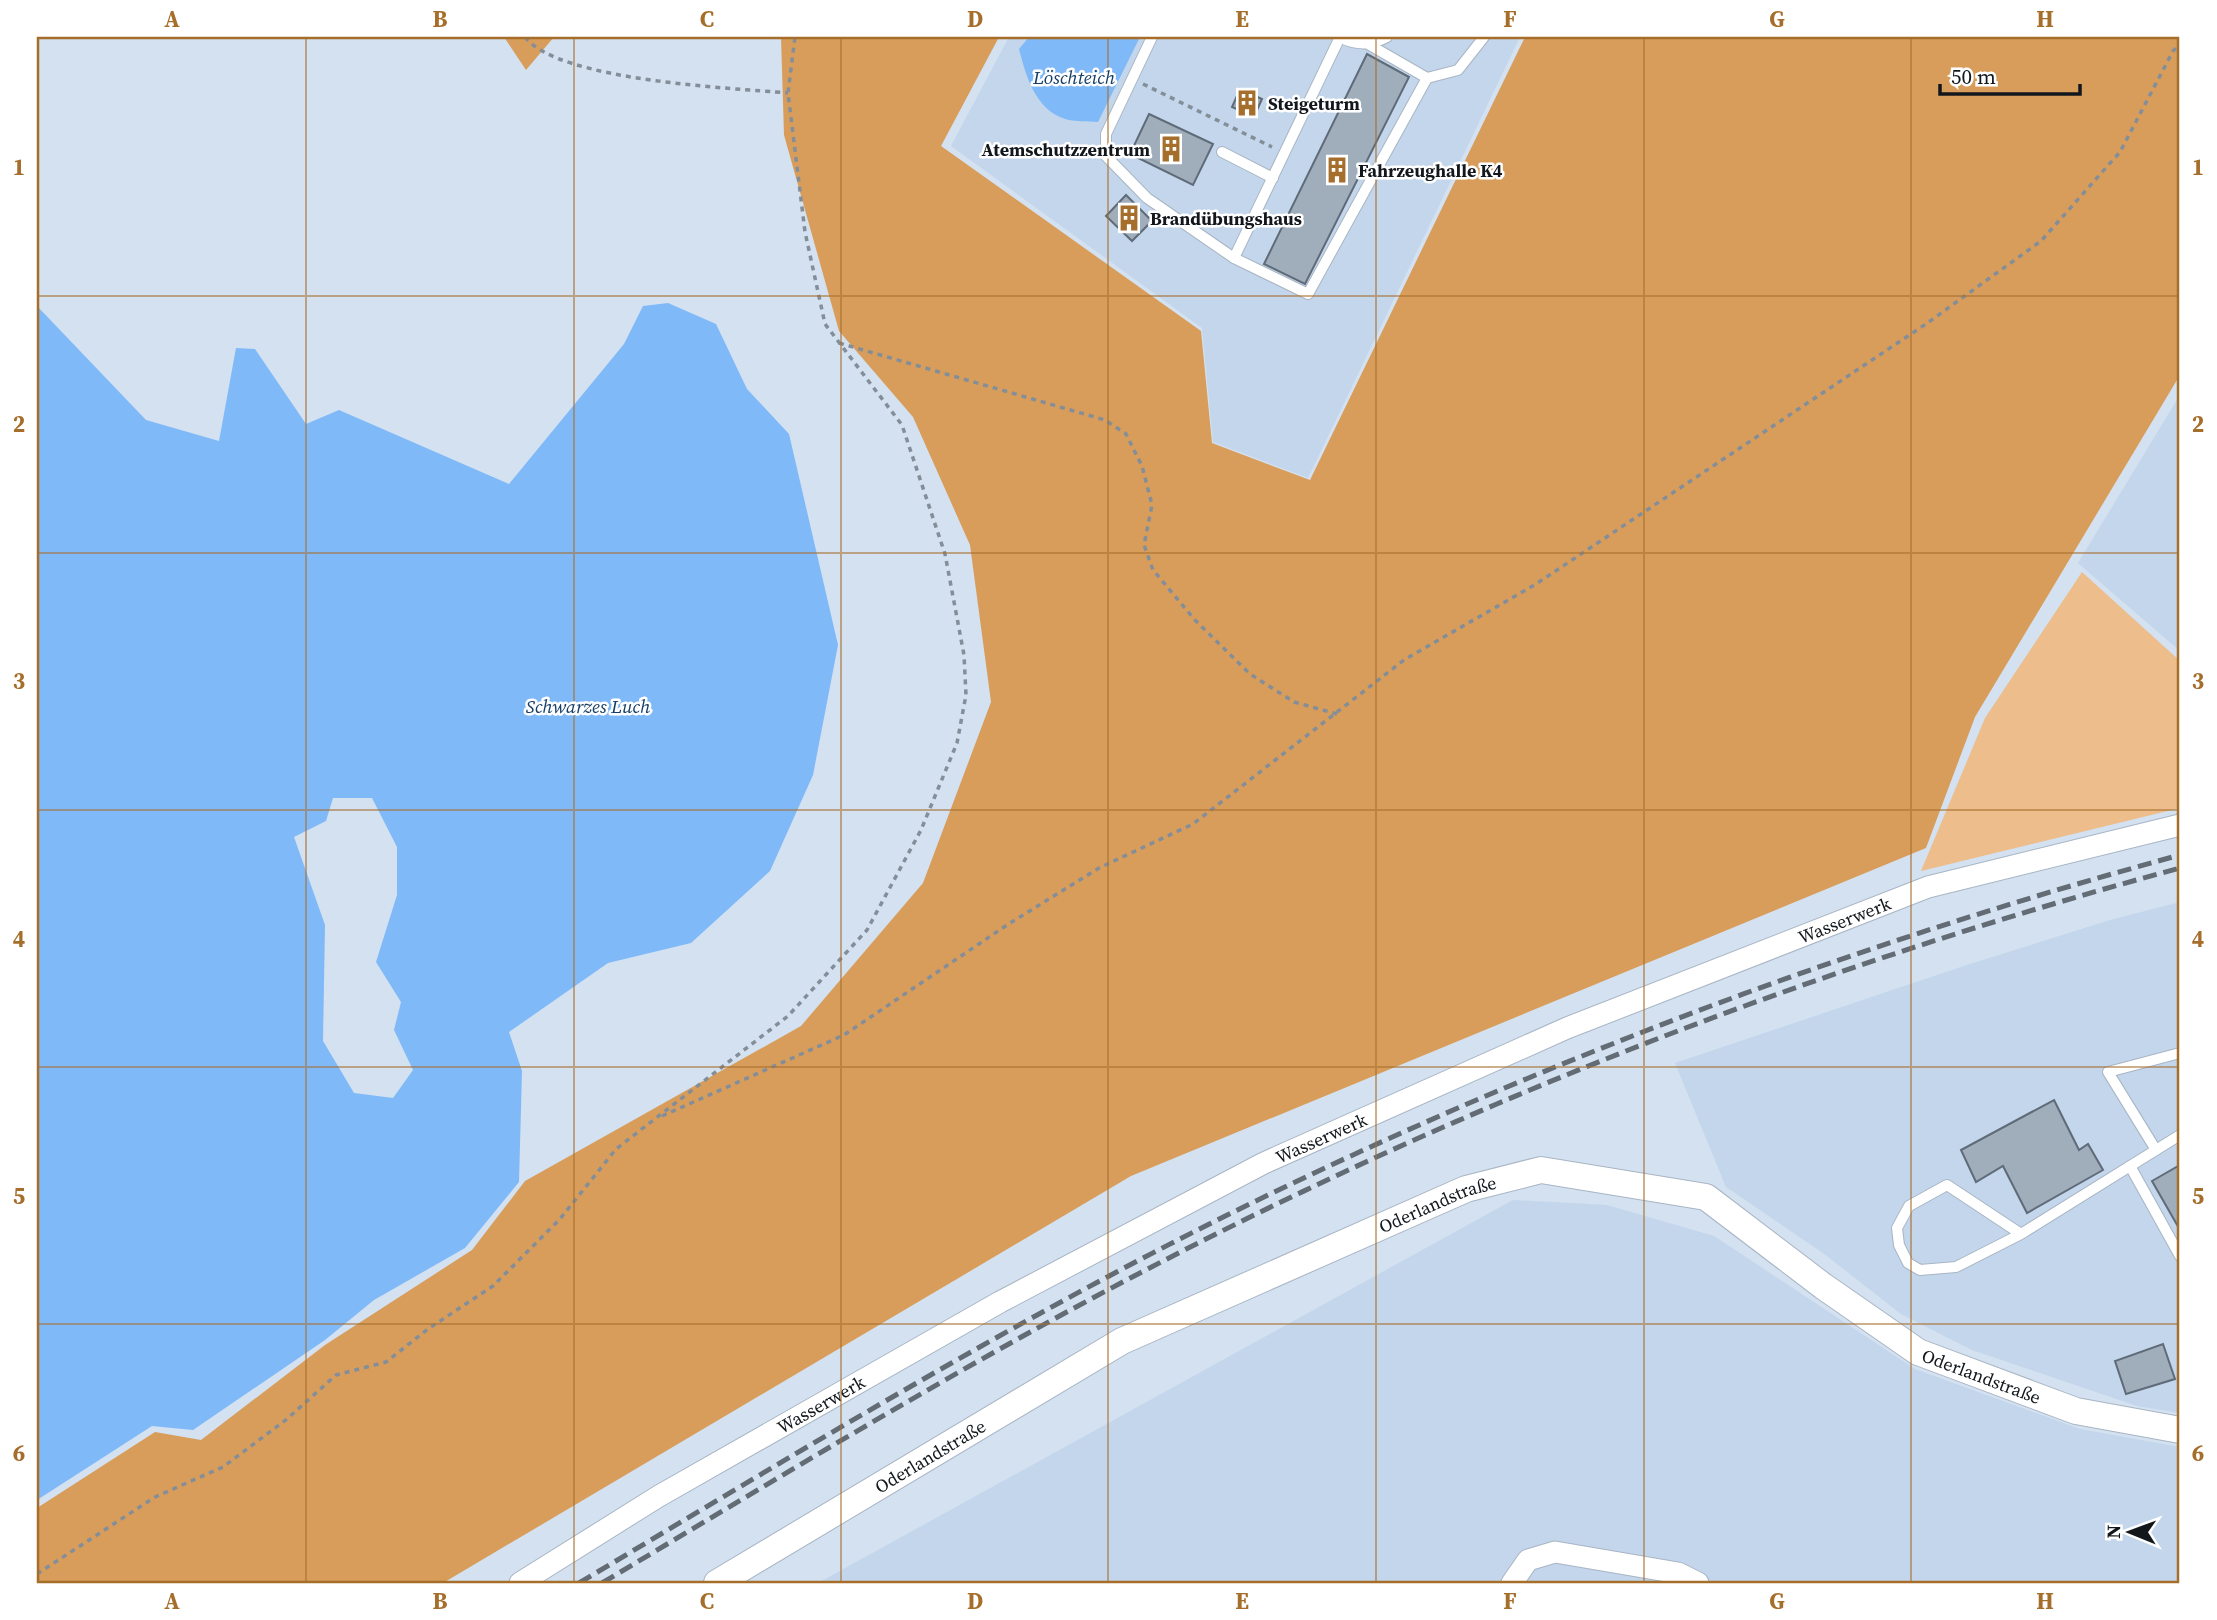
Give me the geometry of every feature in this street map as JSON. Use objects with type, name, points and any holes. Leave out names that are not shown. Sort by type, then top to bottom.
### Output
[{"type":"street","name":"Wasserwerk","points":[[520,1583],[659,1496],[1000,1302],[1264,1163],[1567,1028],[1928,887],[2180,825]]},
{"type":"street","name":"Oderlandstraße","points":[[717,1583],[1122,1341],[1466,1189],[1541,1170],[1706,1197],[1823,1286],[1918,1352],[2076,1411],[2180,1430]]},
{"type":"street","points":[[1512,1583],[1528,1560],[1555,1552],[1678,1573],[1698,1583]]},
{"type":"lane","points":[[1152,37],[1106,134],[1106,156],[1147,198],[1234,258],[1308,294],[1427,78]]},
{"type":"lane","points":[[1234,258],[1339,37],[1351,43],[1368,44],[1387,37]]},
{"type":"lane","points":[[1368,44],[1427,78],[1458,70],[1484,37]]},
{"type":"lane","points":[[1222,152],[1273,177]]},
{"type":"lane","points":[[2156,1150],[2108,1072],[2180,1054]]},
{"type":"lane","points":[[2021,1234],[1947,1185],[1909,1206],[1897,1228],[1899,1245],[1908,1264],[1920,1270],[1956,1267],[2021,1234],[2180,1135]]},
{"type":"lane","points":[[2130,1166],[2180,1255]]},
{"type":"path","points":[[526,37],[534,47],[578,64],[664,82],[788,93]]},
{"type":"path","points":[[37,1574],[155,1497],[223,1467],[287,1419],[336,1375],[386,1362],[428,1329],[493,1286],[561,1219],[616,1149],[788,1016],[867,930],[920,830],[957,743],[966,695],[964,655],[945,554],[902,425],[825,324],[805,232],[788,93],[795,37]]},
{"type":"path","points":[[656,1119],[844,1035],[1007,925],[1100,868],[1193,824],[1404,660],[1536,584],[1926,324],[2041,241],[2120,152],[2173,51],[2180,44]]},
{"type":"path","points":[[1132,79],[1285,154]]},
{"type":"path","points":[[838,342],[1104,420],[1126,434],[1142,466],[1152,505],[1144,545],[1153,570],[1195,621],[1250,674],[1294,702],[1337,714]]},
{"type":"shaded area","points":[[504,37],[554,37],[526,70]]},
{"type":"shaded area","points":[[781,37],[999,37],[941,146],[1201,331],[1212,443],[1310,480],[1525,37],[2180,37],[2180,375],[1975,717],[1926,848],[1131,1176],[443,1583],[37,1583],[37,1508],[155,1432],[201,1440],[325,1345],[472,1250],[525,1181],[801,1026],[923,883],[991,702],[970,545],[913,417],[839,331],[784,135]]},
{"type":"shaded area","points":[[1009,37],[1520,37],[1308,478],[1213,442],[1202,328],[951,146]]},
{"type":"shaded area","points":[[2180,395],[2180,651],[2078,563]]},
{"type":"shaded area","points":[[2082,572],[2180,661],[2180,808],[1921,871],[1985,718]]},
{"type":"shaded area","points":[[2180,902],[2180,1413],[2137,1406],[1972,1350],[1901,1314],[1823,1253],[1726,1187],[1675,1063],[1967,965],[2110,920]]},
{"type":"shaded area","points":[[1513,1200],[1607,1205],[1714,1236],[1915,1369],[2080,1429],[2180,1447],[2180,1583],[818,1583]]},
{"type":"water","name":"Löschteich","points":[[1029,37],[1140,37],[1098,122],[1065,119],[1046,108],[1039,100],[1019,49]]},
{"type":"water","name":"Schwarzes Luch","points":[[668,303],[716,324],[747,389],[789,434],[838,645],[813,775],[770,871],[691,943],[608,963],[509,1032],[522,1071],[519,1182],[465,1248],[374,1300],[325,1340],[193,1430],[152,1426],[37,1500],[37,306],[146,420],[219,441],[236,348],[255,349],[306,424],[339,410],[509,484],[624,344],[643,306]],"holes":[[[333,798],[372,798],[397,847],[397,895],[376,962],[401,1002],[394,1030],[413,1070],[393,1098],[354,1093],[323,1041],[325,925],[294,837],[326,821]]]},
{"type":"building","name":"Fahrzeughalle K4","points":[[1367,54],[1409,77],[1305,284],[1264,264]]},
{"type":"building","name":"Steigeturm","points":[[1240,89],[1262,99],[1254,117],[1232,107]]},
{"type":"building","name":"Atemschutzzentrum","points":[[1149,114],[1213,144],[1193,185],[1130,154]]},
{"type":"building","name":"Brandübungshaus","points":[[1126,195],[1152,221],[1132,241],[1106,216]]},
{"type":"building","points":[[2054,1100],[2079,1150],[2088,1144],[2103,1170],[2027,1213],[2003,1166],[1976,1182],[1961,1150]]},
{"type":"building","points":[[2180,1165],[2180,1230],[2152,1181]]},
{"type":"building","points":[[2163,1344],[2175,1379],[2126,1394],[2115,1361]]},
{"type":"railway","points":[[579,1583],[1019,1325],[1199,1229],[1399,1134],[1617,1042],[1728,1000],[1952,922],[2180,855]]},
{"type":"railway","points":[[602,1583],[1003,1347],[1140,1273],[1391,1150],[1519,1094],[1780,993],[2046,906],[2180,868]]},
{"type":"place","name":"Steigeturm","points":[[1247,103]]},
{"type":"place","name":"Atemschutzzentrum","points":[[1171,149]]},
{"type":"place","name":"Fahrzeughalle K4","points":[[1337,170]]},
{"type":"place","name":"Brandübungshaus","points":[[1129,218]]}]
